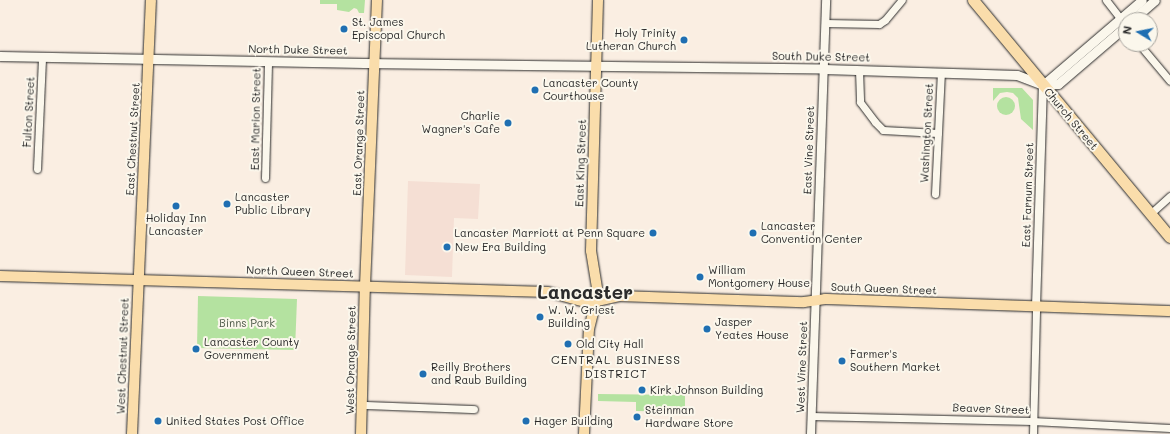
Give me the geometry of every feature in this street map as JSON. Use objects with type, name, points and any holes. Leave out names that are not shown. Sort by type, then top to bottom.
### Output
[{"type":"highway","name":"Church Street","points":[[973,0],[1170,237]]},
{"type":"main road","name":"East Chestnut Street","points":[[138,280],[151,0]]},
{"type":"main road","name":"East Orange Street","points":[[365,286],[377,0]]},
{"type":"main road","name":"East King Street","points":[[584,434],[588,329],[597,302],[598,284],[591,250],[598,0]]},
{"type":"main road","points":[[1133,12],[1142,0]]},
{"type":"main road","points":[[1141,12],[1155,0]]},
{"type":"main road","points":[[1043,85],[1118,29]]},
{"type":"main road","name":"North Duke Street","points":[[0,56],[148,60],[596,67]]},
{"type":"main road","name":"South Duke Street","points":[[596,67],[824,69],[1017,75],[1043,85]]},
{"type":"main road","name":"North Queen Street","points":[[0,276],[548,292],[561,294],[584,302],[597,302]]},
{"type":"main road","name":"West Chestnut Street","points":[[132,434],[138,280]]},
{"type":"main road","name":"West Orange Street","points":[[361,434],[363,405],[365,286]]},
{"type":"main road","name":"South Queen Street","points":[[597,302],[619,296],[825,299],[1170,311]]},
{"type":"street","name":"East Vine Street","points":[[814,300],[826,0]]},
{"type":"street","points":[[825,23],[879,24],[885,20],[902,0]]},
{"type":"street","points":[[1106,0],[1118,17]]},
{"type":"street","points":[[1146,52],[1170,81]]},
{"type":"street","name":"Fulton Street","points":[[37,169],[42,57]]},
{"type":"street","name":"East Marion Street","points":[[265,178],[268,62]]},
{"type":"street","points":[[858,70],[860,102],[883,130],[938,133]]},
{"type":"street","name":"Washington Street","points":[[935,194],[941,72]]},
{"type":"street","name":"East Farnum Street","points":[[1036,307],[1043,85]]},
{"type":"street","points":[[1150,214],[1170,196]]},
{"type":"street","name":"West Vine Street","points":[[811,434],[814,300]]},
{"type":"street","points":[[1033,434],[1036,307]]},
{"type":"street","points":[[363,405],[474,409]]},
{"type":"street","name":"Beaver Street","points":[[811,416],[1034,421],[1170,428]]},
{"type":"shaded area","points":[[408,181],[480,184],[478,219],[454,218],[452,277],[405,275]]},
{"type":"green space","points":[[320,0],[365,0],[364,13],[359,13],[357,9],[354,8],[349,12],[337,10],[337,4],[320,4]]},
{"type":"green space","points":[[993,88],[1022,88],[1033,100],[1033,130],[1021,119],[1018,98],[1013,93],[1007,92],[1000,93],[993,101]]},
{"type":"green space","points":[[1006,97],[1012,100],[1015,106],[1012,112],[1006,115],[1000,112],[997,106],[1000,100]]},
{"type":"green space","name":"Binns Park","points":[[198,296],[297,299],[295,350],[197,348]]},
{"type":"green space","points":[[598,394],[685,395],[685,412],[636,411],[636,402],[598,401]]},
{"type":"place","name":"St. James Episcopal Church","points":[[344,29]]},
{"type":"place","name":"Holy Trinity Lutheran Church","points":[[684,40]]},
{"type":"place","name":"Lancaster County Courthouse","points":[[535,90]]},
{"type":"place","name":"Charlie Wagner's Cafe","points":[[508,123]]},
{"type":"place","name":"Lancaster Public Library","points":[[227,204]]},
{"type":"place","name":"Holiday Inn Lancaster","points":[[176,206]]},
{"type":"place","name":"Lancaster Marriott at Penn Square","points":[[653,233]]},
{"type":"place","name":"Lancaster Convention Center","points":[[753,233]]},
{"type":"place","name":"New Era Building","points":[[447,247]]},
{"type":"place","name":"William Montgomery House","points":[[700,277]]},
{"type":"place","name":"W. W. Griest Building","points":[[540,317]]},
{"type":"place","name":"Jasper Yeates House","points":[[707,329]]},
{"type":"place","name":"Old City Hall","points":[[568,344]]},
{"type":"place","name":"Lancaster County Government","points":[[196,349]]},
{"type":"place","name":"Farmer's Southern Market","points":[[842,361]]},
{"type":"place","name":"Reilly Brothers and Raub Building","points":[[423,374]]},
{"type":"place","name":"Kirk Johnson Building","points":[[642,390]]},
{"type":"place","name":"Steinman Hardware Store","points":[[637,417]]},
{"type":"place","name":"United States Post Office","points":[[158,421]]},
{"type":"place","name":"Hager Building","points":[[526,421]]},
{"type":"district","name":"Lancaster","points":[[585,292]]},
{"type":"district","name":"CENTRAL BUSINESS DISTRICT","points":[[616,367]]}]
